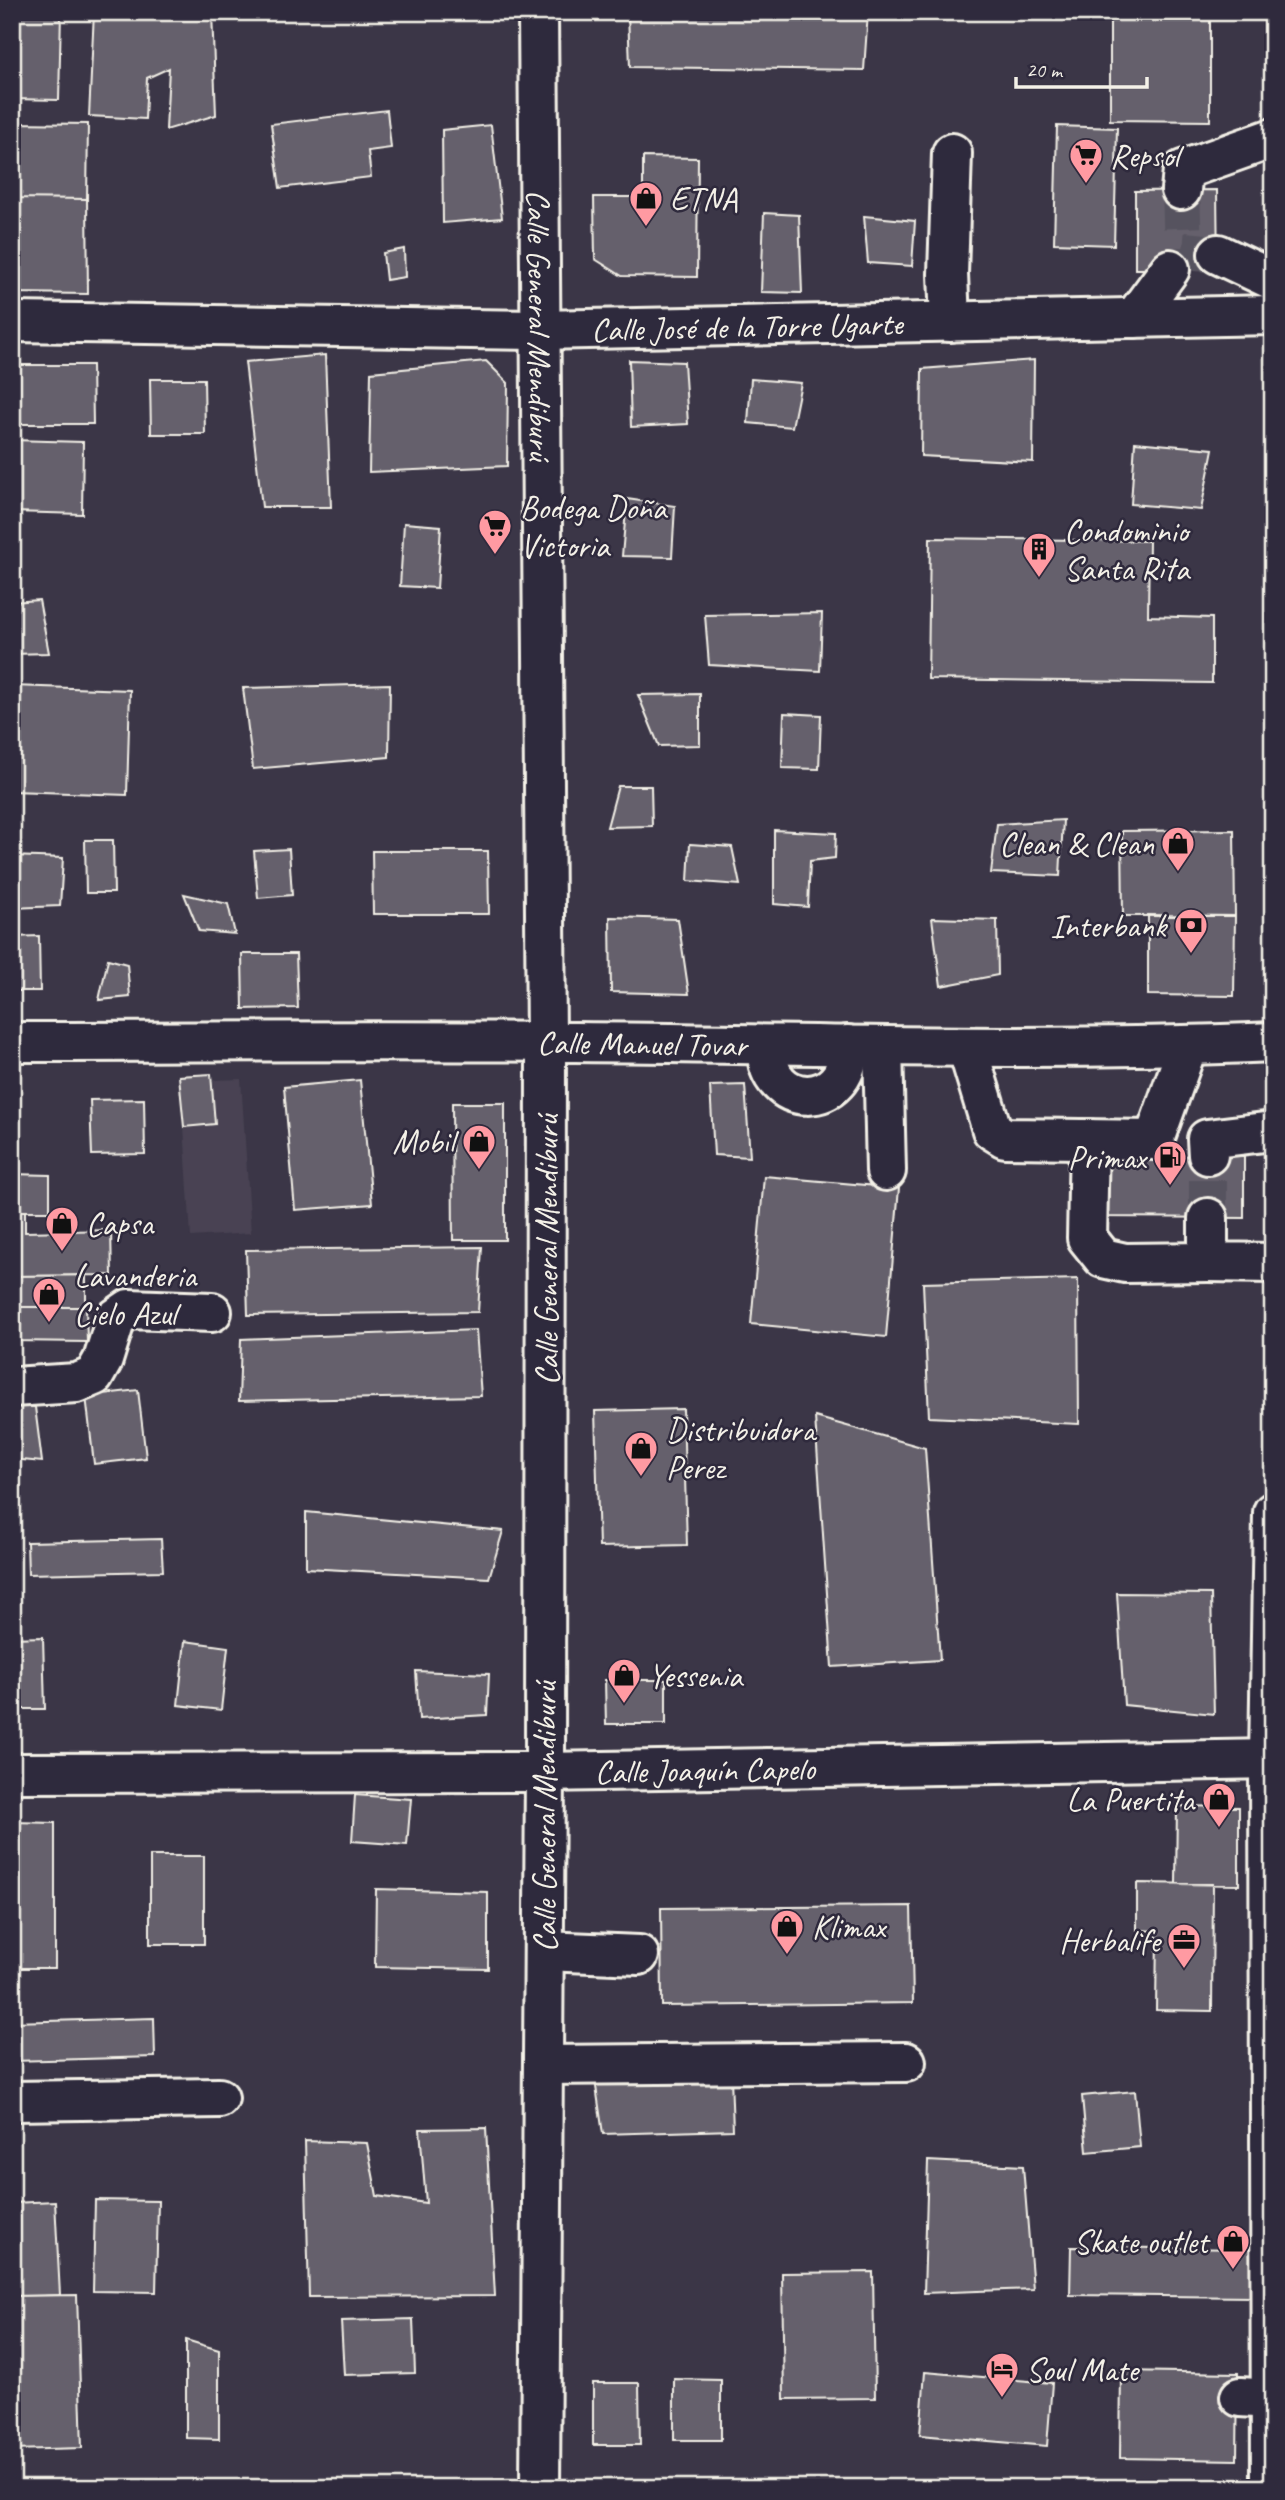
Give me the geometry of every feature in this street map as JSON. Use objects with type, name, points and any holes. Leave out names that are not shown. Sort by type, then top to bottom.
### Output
[{"type":"street","name":"Calle General Mendiburú","points":[[538,12],[546,1042],[540,2488]]},
{"type":"street","points":[[1181,190],[1183,170],[1273,138]]},
{"type":"street","points":[[950,322],[948,274],[952,153]]},
{"type":"street","points":[[1218,254],[1273,280]]},
{"type":"street","points":[[1134,318],[1170,269]]},
{"type":"street","name":"Calle José de la Torre Ugarte","points":[[12,322],[539,330],[1273,316]]},
{"type":"street","name":"Calle Manuel Tovar","points":[[12,1042],[546,1042],[967,1047],[1273,1042]]},
{"type":"street","points":[[767,1045],[766,1059],[771,1074],[780,1085],[793,1093],[807,1096],[822,1093],[834,1085],[844,1074],[849,1060],[866,1046]]},
{"type":"street","points":[[1154,1139],[1188,1045]]},
{"type":"street","points":[[866,1046],[886,1171]]},
{"type":"street","points":[[967,1047],[992,1130],[1005,1138],[1154,1139],[1208,1147],[1273,1131]]},
{"type":"street","points":[[1089,1139],[1087,1238],[1103,1258],[1125,1263],[1273,1263]]},
{"type":"street","points":[[1208,1218],[1208,1262]]},
{"type":"street","points":[[12,1387],[77,1383],[94,1376],[103,1360],[116,1318],[128,1308],[212,1312]]},
{"type":"street","points":[[1271,2488],[1255,2398],[1271,1759],[1273,1512]]},
{"type":"street","name":"Calle Joaquín Capelo","points":[[12,1773],[545,1772],[1271,1759]]},
{"type":"street","points":[[544,1951],[639,1955]]},
{"type":"street","points":[[543,2065],[906,2062]]},
{"type":"street","points":[[12,2101],[219,2098]]},
{"type":"shaded area","points":[[241,1079],[251,1233],[191,1237],[184,1127],[215,1124],[213,1080]]},
{"type":"building","points":[[12,12],[61,12],[59,100],[12,99]]},
{"type":"building","points":[[94,12],[153,12],[167,17],[167,12],[212,12],[216,115],[166,130],[169,68],[147,78],[145,119],[89,116]]},
{"type":"building","points":[[628,12],[868,12],[864,70],[630,67]]},
{"type":"building","points":[[1110,12],[1210,12],[1210,121],[1110,120]]},
{"type":"building","points":[[387,110],[391,148],[368,151],[371,177],[280,188],[271,124]]},
{"type":"building","points":[[12,123],[88,124],[87,199],[12,198]]},
{"type":"building","points":[[491,125],[502,218],[443,223],[442,130]]},
{"type":"building","name":"Repsol","points":[[1057,126],[1117,128],[1114,245],[1054,243]]},
{"type":"building","name":"ETNA","points":[[643,157],[698,158],[697,277],[622,276],[595,259],[594,197],[643,197]]},
{"type":"building","name":"Repsol","points":[[1217,190],[1218,269],[1135,269],[1135,191]]},
{"type":"building","points":[[12,198],[87,199],[88,294],[12,293]]},
{"type":"building","points":[[764,213],[799,215],[802,293],[761,292]]},
{"type":"building","points":[[864,216],[915,221],[912,266],[868,263]]},
{"type":"building","points":[[404,249],[405,277],[386,280],[383,253]]},
{"type":"building","points":[[325,355],[331,507],[262,507],[245,362]]},
{"type":"building","points":[[629,360],[684,362],[688,424],[631,427]]},
{"type":"building","points":[[1034,360],[1033,462],[921,456],[922,369]]},
{"type":"building","points":[[486,361],[508,383],[507,466],[369,472],[371,372]]},
{"type":"building","points":[[12,365],[92,365],[93,424],[12,424]]},
{"type":"building","points":[[150,379],[204,379],[205,434],[151,434]]},
{"type":"building","points":[[751,379],[801,383],[792,427],[748,423]]},
{"type":"building","points":[[12,440],[83,442],[82,514],[12,512]]},
{"type":"building","points":[[1135,442],[1213,449],[1201,510],[1131,504]]},
{"type":"building","points":[[627,499],[675,506],[672,557],[622,556]]},
{"type":"building","points":[[404,523],[441,526],[437,588],[400,586]]},
{"type":"building","name":"Condominio Santa Rita","points":[[930,538],[1149,541],[1148,616],[1212,618],[1212,683],[928,679]]},
{"type":"building","points":[[39,600],[49,653],[12,654],[12,602]]},
{"type":"building","points":[[822,613],[820,671],[709,665],[705,615]]},
{"type":"building","points":[[390,684],[389,757],[253,769],[243,688]]},
{"type":"building","points":[[12,686],[130,690],[127,795],[12,791]]},
{"type":"building","points":[[700,694],[700,745],[659,746],[638,695]]},
{"type":"building","points":[[784,713],[821,715],[819,769],[782,768]]},
{"type":"building","points":[[618,786],[651,786],[652,826],[607,827]]},
{"type":"building","points":[[1063,820],[1060,876],[991,873],[997,824]]},
{"type":"building","points":[[774,830],[836,833],[835,858],[810,861],[808,907],[774,904]]},
{"type":"building","name":"Clean & Clean","points":[[1234,830],[1235,916],[1123,916],[1122,831]]},
{"type":"building","points":[[85,840],[113,840],[114,893],[86,893]]},
{"type":"building","points":[[690,844],[732,847],[740,885],[688,881]]},
{"type":"building","points":[[289,849],[292,895],[258,898],[254,851]]},
{"type":"building","points":[[372,851],[488,851],[489,914],[373,914]]},
{"type":"building","points":[[12,856],[63,858],[60,906],[12,908]]},
{"type":"building","points":[[184,894],[228,904],[235,934],[199,931]]},
{"type":"building","name":"Interbank","points":[[1148,915],[1235,916],[1234,996],[1148,995]]},
{"type":"building","points":[[610,917],[678,919],[689,994],[611,992]]},
{"type":"building","points":[[932,918],[997,920],[998,975],[941,986]]},
{"type":"building","points":[[39,936],[40,991],[12,991],[12,937]]},
{"type":"building","points":[[242,954],[296,954],[298,1008],[243,1009]]},
{"type":"building","points":[[108,959],[127,964],[130,997],[99,1000]]},
{"type":"building","points":[[211,1074],[215,1124],[184,1127],[179,1076]]},
{"type":"building","points":[[360,1080],[372,1204],[295,1210],[284,1087]]},
{"type":"building","points":[[745,1085],[750,1157],[714,1155],[710,1086]]},
{"type":"building","points":[[144,1099],[145,1154],[92,1155],[90,1100]]},
{"type":"building","name":"Mobil","points":[[452,1103],[505,1103],[505,1240],[453,1240]]},
{"type":"building","name":"Primax","points":[[1097,1155],[1244,1156],[1244,1218],[1097,1217]]},
{"type":"building","points":[[12,1174],[50,1175],[50,1211],[12,1211]]},
{"type":"building","points":[[764,1176],[899,1188],[886,1337],[751,1324]]},
{"type":"building","name":"Capsa","points":[[12,1211],[25,1211],[25,1232],[111,1230],[112,1275],[12,1276]]},
{"type":"building","points":[[482,1247],[478,1312],[248,1315],[246,1250]]},
{"type":"building","points":[[86,1275],[86,1307],[12,1307],[12,1276]]},
{"type":"building","points":[[1078,1279],[1079,1424],[929,1417],[923,1283]]},
{"type":"building","name":"Lavanderia Cielo Azul","points":[[12,1307],[86,1307],[87,1342],[12,1341]]},
{"type":"building","points":[[476,1330],[481,1396],[239,1401],[241,1339]]},
{"type":"building","points":[[138,1390],[146,1458],[94,1464],[86,1396]]},
{"type":"building","points":[[12,1406],[35,1407],[42,1462],[12,1459]]},
{"type":"building","name":"Distribuidora Perez","points":[[683,1409],[687,1545],[599,1547],[595,1411]]},
{"type":"building","points":[[815,1417],[925,1448],[940,1660],[832,1667]]},
{"type":"building","points":[[306,1512],[503,1531],[489,1578],[306,1568]]},
{"type":"building","points":[[161,1539],[163,1571],[28,1574],[27,1542]]},
{"type":"building","points":[[1117,1593],[1211,1594],[1214,1714],[1124,1705]]},
{"type":"building","points":[[43,1637],[45,1709],[12,1709],[12,1638]]},
{"type":"building","points":[[185,1641],[228,1647],[221,1710],[178,1705]]},
{"type":"building","points":[[416,1671],[489,1674],[487,1715],[419,1719]]},
{"type":"building","points":[[605,1680],[666,1680],[666,1724],[606,1724]]},
{"type":"building","points":[[355,1795],[411,1799],[407,1845],[352,1841]]},
{"type":"building","points":[[1177,1806],[1239,1807],[1239,1885],[1176,1884]]},
{"type":"building","points":[[12,1822],[55,1823],[55,1968],[12,1968]]},
{"type":"building","points":[[150,1856],[204,1856],[204,1944],[150,1944]]},
{"type":"building","name":"Herbalife","points":[[1137,1883],[1213,1884],[1212,2011],[1156,2010],[1157,1931],[1137,1930]]},
{"type":"building","points":[[376,1889],[488,1892],[488,1969],[375,1967]]},
{"type":"building","name":"Klimax","points":[[911,1906],[913,2003],[662,2006],[661,1908]]},
{"type":"building","points":[[154,2018],[155,2057],[12,2061],[12,2022]]},
{"type":"building","points":[[594,2073],[731,2077],[733,2130],[603,2134]]},
{"type":"building","points":[[1135,2091],[1140,2147],[1087,2152],[1082,2096]]},
{"type":"building","points":[[486,2128],[495,2296],[309,2297],[305,2141],[367,2143],[377,2196],[426,2203],[420,2129]]},
{"type":"building","points":[[928,2161],[1023,2166],[1033,2289],[924,2293]]},
{"type":"building","points":[[95,2200],[158,2201],[156,2292],[93,2291]]},
{"type":"building","points":[[55,2201],[60,2295],[12,2296],[12,2203]]},
{"type":"building","points":[[1071,2247],[1253,2249],[1253,2297],[1070,2295]]},
{"type":"building","points":[[873,2272],[875,2398],[784,2399],[782,2273]]},
{"type":"building","points":[[77,2295],[82,2448],[12,2450],[12,2296]]},
{"type":"building","points":[[413,2319],[415,2373],[344,2375],[341,2321]]},
{"type":"building","points":[[186,2340],[219,2350],[219,2439],[186,2438]]},
{"type":"building","points":[[1121,2371],[1238,2373],[1237,2460],[1120,2458]]},
{"type":"building","points":[[925,2372],[1052,2383],[1047,2446],[920,2435]]},
{"type":"building","points":[[674,2379],[721,2380],[721,2440],[674,2440]]},
{"type":"building","points":[[593,2383],[639,2383],[640,2445],[593,2445]]},
{"type":"tunnel","points":[[1181,190],[1183,251],[1218,254]]},
{"type":"tunnel","points":[[1208,1155],[1208,1218]]},
{"type":"place","name":"Repsol","points":[[1086,185]]},
{"type":"place","name":"ETNA","points":[[646,228]]},
{"type":"place","name":"Bodega Doña Victoria","points":[[495,556]]},
{"type":"place","name":"Condominio Santa Rita","points":[[1039,579]]},
{"type":"place","name":"Clean & Clean","points":[[1178,873]]},
{"type":"place","name":"Interbank","points":[[1191,955]]},
{"type":"place","name":"Mobil","points":[[479,1171]]},
{"type":"place","name":"Primax","points":[[1170,1187]]},
{"type":"place","name":"Capsa","points":[[62,1253]]},
{"type":"place","name":"Lavanderia Cielo Azul","points":[[49,1324]]},
{"type":"place","name":"Distribuidora Perez","points":[[641,1478]]},
{"type":"place","name":"Yessenia","points":[[624,1705]]},
{"type":"place","name":"La Puertita","points":[[1219,1829]]},
{"type":"place","name":"Klimax","points":[[787,1956]]},
{"type":"place","name":"Herbalife","points":[[1184,1970]]},
{"type":"place","name":"Skate outlet","points":[[1233,2271]]},
{"type":"place","name":"Soul Mate","points":[[1002,2399]]}]
